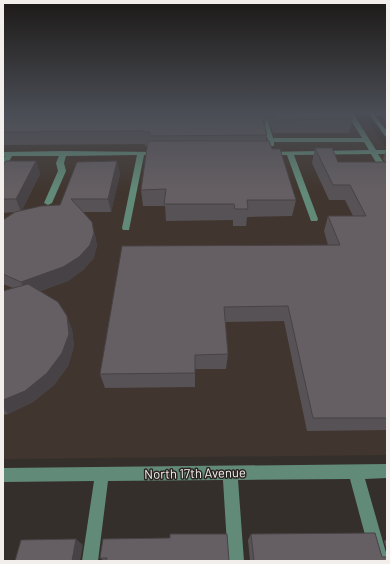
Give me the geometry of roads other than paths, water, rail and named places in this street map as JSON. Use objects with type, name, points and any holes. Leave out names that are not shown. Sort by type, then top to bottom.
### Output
[{"type":"street","points":[[274,153],[270,140],[366,140],[387,174]]},
{"type":"street","points":[[258,153],[387,152]]},
{"type":"street","points":[[126,228],[141,153]]},
{"type":"street","points":[[3,165],[6,154],[165,153]]},
{"type":"street","points":[[290,153],[314,220]]},
{"type":"street","points":[[48,203],[62,171],[60,163],[63,154]]},
{"type":"street","name":"North 17th Avenue","points":[[3,476],[387,471]]},
{"type":"street","points":[[356,472],[380,561]]},
{"type":"street","points":[[230,473],[236,561]]},
{"type":"street","points":[[90,561],[102,474]]}]
